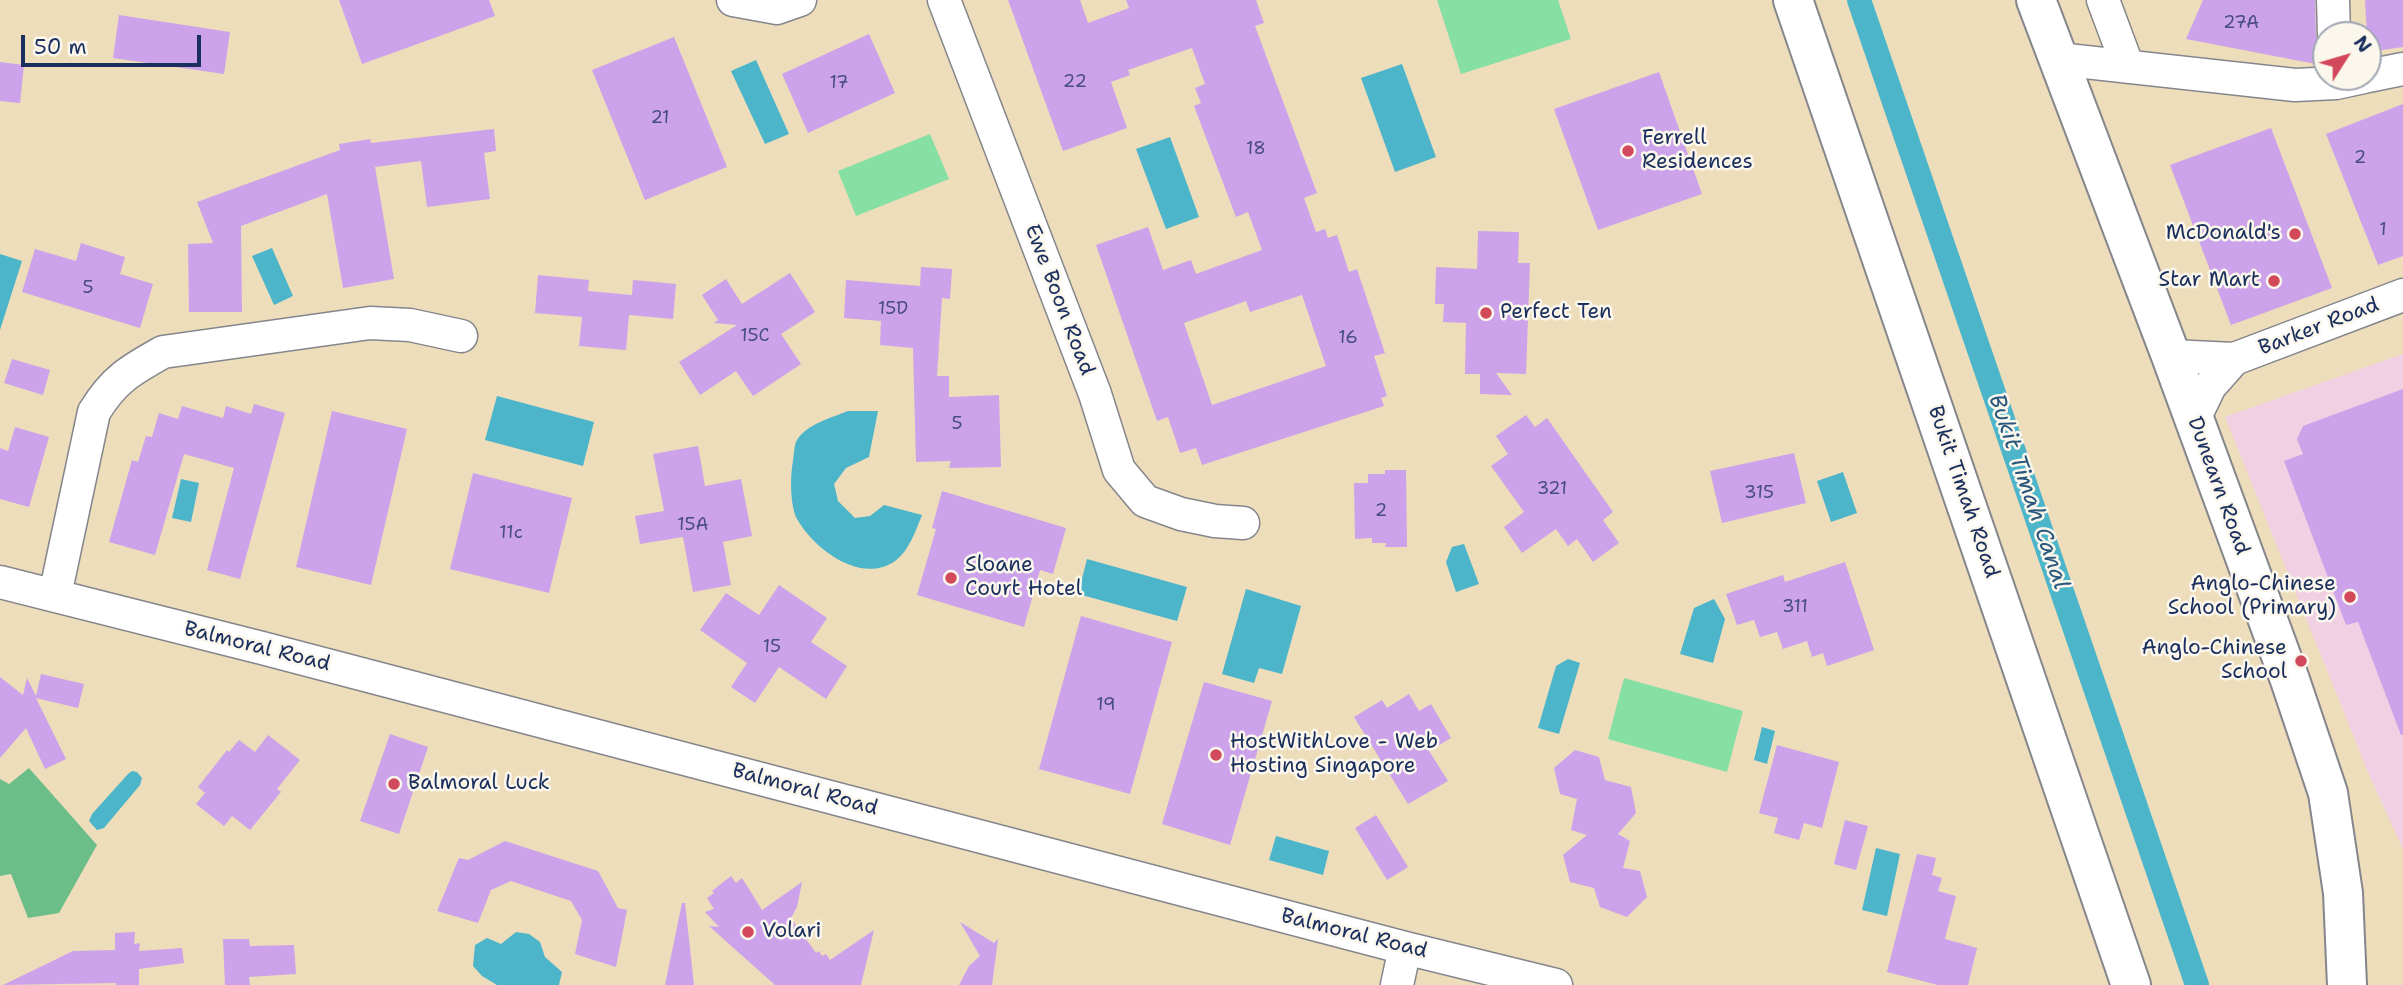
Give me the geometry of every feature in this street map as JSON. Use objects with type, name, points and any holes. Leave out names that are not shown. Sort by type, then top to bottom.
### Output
[{"type":"highway","name":"Bukit Timah Road","points":[[1793,0],[2131,985]]},
{"type":"highway","name":"Dunearn Road","points":[[2036,0],[2171,356],[2290,680],[2328,793],[2343,892],[2347,985]]},
{"type":"street","points":[[733,0],[777,8],[800,0]]},
{"type":"street","name":"Ewe Boon Road","points":[[944,0],[1090,382],[1119,470],[1145,500],[1181,514],[1215,522],[1242,523]]},
{"type":"street","points":[[2103,0],[2128,67]]},
{"type":"street","points":[[2333,0],[2334,21]]},
{"type":"street","points":[[2058,59],[2295,85],[2312,83]]},
{"type":"street","points":[[2382,73],[2403,69]]},
{"type":"street","name":"Barker Road","points":[[2171,356],[2234,359],[2403,295]]},
{"type":"street","points":[[55,595],[94,412],[107,390],[134,369],[163,352],[370,323],[410,325],[461,336]]},
{"type":"street","name":"Barker Road","points":[[2194,419],[2210,386],[2234,359]]},
{"type":"street","name":"Balmoral Road","points":[[0,582],[1556,985]]},
{"type":"street","points":[[1397,985],[1405,948]]},
{"type":"shaded area","name":"Anglo-Chinese School (Primary)","points":[[2403,354],[2403,849],[2370,777],[2225,417]]},
{"type":"green space","points":[[1437,0],[1558,0],[1571,39],[1461,74]]},
{"type":"green space","points":[[930,134],[949,179],[856,216],[838,171]]},
{"type":"green space","points":[[1624,678],[1743,711],[1727,772],[1608,739]]},
{"type":"green space","points":[[29,768],[97,845],[59,913],[28,918],[11,874],[0,876],[0,779],[9,784]]},
{"type":"water","points":[[756,60],[789,134],[765,144],[731,71]]},
{"type":"water","points":[[1402,64],[1436,157],[1395,172],[1361,78]]},
{"type":"water","points":[[1170,137],[1199,217],[1166,229],[1136,149]]},
{"type":"water","points":[[272,248],[293,296],[274,305],[252,256]]},
{"type":"water","points":[[0,254],[22,261],[0,330]]},
{"type":"water","points":[[497,396],[594,422],[583,466],[485,440]]},
{"type":"water","points":[[848,411],[878,411],[869,457],[846,468],[834,484],[838,501],[855,518],[870,516],[884,505],[922,515],[904,552],[895,561],[882,567],[868,569],[854,566],[827,552],[805,530],[793,507],[791,475],[797,440],[813,426]]},
{"type":"water","points":[[1843,472],[1857,513],[1831,522],[1817,481]]},
{"type":"water","points":[[181,479],[199,483],[191,522],[172,518]]},
{"type":"water","points":[[1464,544],[1479,584],[1456,592],[1446,562],[1452,547]]},
{"type":"water","points":[[1087,559],[1187,587],[1177,621],[1078,594]]},
{"type":"water","points":[[1246,589],[1301,606],[1282,674],[1259,668],[1254,683],[1222,674]]},
{"type":"water","points":[[1714,599],[1725,619],[1713,663],[1680,654],[1694,608]]},
{"type":"water","points":[[1568,659],[1580,663],[1559,734],[1538,728],[1556,666]]},
{"type":"water","points":[[1762,727],[1775,731],[1767,764],[1754,760]]},
{"type":"water","points":[[132,771],[142,778],[140,785],[104,828],[97,830],[89,821],[92,814]]},
{"type":"water","points":[[1276,836],[1329,851],[1323,875],[1269,860]]},
{"type":"water","points":[[1876,848],[1900,854],[1887,916],[1862,910]]},
{"type":"water","points":[[516,932],[529,934],[540,942],[545,957],[562,972],[559,985],[497,985],[482,976],[473,966],[475,945],[487,938],[501,944]]},
{"type":"building","points":[[339,0],[489,0],[495,16],[362,64]]},
{"type":"building","points":[[1008,0],[1080,0],[1088,23],[1129,8],[1126,0],[1256,0],[1264,23],[1255,26],[1317,193],[1304,198],[1316,232],[1325,229],[1328,238],[1337,235],[1349,272],[1357,269],[1385,353],[1374,356],[1387,396],[1381,398],[1384,406],[1202,465],[1196,448],[1180,453],[1168,417],[1157,421],[1096,245],[1148,227],[1163,270],[1191,260],[1196,274],[1262,250],[1248,212],[1236,217],[1194,106],[1201,103],[1195,88],[1205,84],[1192,48],[1128,70],[1130,75],[1111,82],[1127,128],[1063,151]],"holes":[[[1302,295],[1326,366],[1212,405],[1184,323],[1246,301],[1250,312]]]},
{"type":"building","points":[[2203,0],[2315,0],[2312,63],[2186,39]]},
{"type":"building","points":[[2365,0],[2403,0],[2403,47],[2382,50],[2382,21],[2366,21]]},
{"type":"building","points":[[119,15],[230,32],[224,74],[113,58]]},
{"type":"building","points":[[869,34],[895,93],[808,133],[782,74]]},
{"type":"building","points":[[674,37],[727,167],[645,200],[592,70]]},
{"type":"building","points":[[0,62],[24,65],[20,103],[0,101]]},
{"type":"building","name":"Ferrell Residences","points":[[1659,72],[1702,194],[1598,230],[1554,109]]},
{"type":"building","points":[[2403,104],[2403,256],[2378,265],[2326,134]]},
{"type":"building","points":[[2271,128],[2332,288],[2231,325],[2170,165]]},
{"type":"building","points":[[494,129],[496,151],[484,153],[490,199],[427,207],[421,161],[375,167],[394,279],[343,288],[327,194],[241,226],[242,312],[189,312],[188,244],[213,243],[197,202],[340,150],[339,144]]},
{"type":"building","name":"Perfect Ten","points":[[1478,231],[1519,232],[1518,263],[1530,263],[1526,374],[1496,373],[1512,395],[1480,394],[1480,374],[1465,374],[1466,323],[1443,322],[1444,304],[1435,304],[1436,267],[1477,269]]},
{"type":"building","points":[[81,243],[125,257],[120,274],[153,284],[140,328],[22,292],[35,249],[76,261]]},
{"type":"building","points":[[921,267],[952,269],[950,299],[942,298],[937,376],[949,376],[949,397],[999,395],[1001,467],[949,468],[951,461],[916,462],[913,348],[880,345],[881,321],[844,318],[846,280],[920,286]]},
{"type":"building","points":[[790,273],[815,312],[781,334],[801,364],[753,396],[736,371],[700,395],[679,362],[737,325],[714,323],[718,320],[702,295],[726,279],[742,304]]},
{"type":"building","points":[[538,275],[589,280],[588,291],[632,295],[633,280],[676,284],[673,319],[629,315],[626,350],[579,346],[582,317],[535,313]]},
{"type":"building","points":[[12,359],[50,370],[43,395],[4,383]]},
{"type":"building","points":[[2403,389],[2401,735],[2358,622],[2346,625],[2284,461],[2303,454],[2297,439],[2303,426]]},
{"type":"building","points":[[254,404],[285,413],[240,579],[207,570],[234,468],[184,454],[155,555],[109,542],[132,460],[138,462],[146,436],[152,437],[159,413],[178,419],[182,406],[223,418],[226,406],[251,414]]},
{"type":"building","points":[[332,411],[407,429],[371,585],[296,567]]},
{"type":"building","points":[[1526,415],[1535,427],[1547,418],[1613,512],[1603,520],[1619,543],[1593,562],[1577,539],[1568,546],[1556,529],[1522,553],[1504,527],[1524,512],[1491,466],[1508,454],[1496,436]]},
{"type":"building","points":[[15,427],[49,437],[29,507],[0,499],[0,448],[8,451]]},
{"type":"building","points":[[698,446],[705,486],[741,479],[752,536],[723,542],[731,585],[693,592],[683,537],[640,544],[635,516],[664,511],[653,454]]},
{"type":"building","points":[[1794,453],[1806,503],[1722,523],[1710,471]]},
{"type":"building","points":[[1385,470],[1406,470],[1407,547],[1385,547],[1386,543],[1372,543],[1372,538],[1355,539],[1354,483],[1368,483],[1368,474],[1385,474]]},
{"type":"building","points":[[473,473],[572,498],[549,593],[450,569]]},
{"type":"building","points":[[942,491],[1066,528],[1053,574],[1040,570],[1024,627],[917,595],[936,529],[932,528]]},
{"type":"building","points":[[1845,562],[1874,650],[1827,666],[1823,653],[1812,657],[1807,641],[1783,649],[1777,632],[1760,637],[1754,620],[1737,625],[1726,594],[1783,575],[1785,582]]},
{"type":"building","points":[[779,585],[827,618],[811,642],[847,666],[826,699],[779,667],[755,703],[731,687],[747,663],[700,630],[726,593],[759,615]]},
{"type":"building","points":[[1081,616],[1172,642],[1130,794],[1039,769]]},
{"type":"building","points":[[41,674],[84,684],[78,708],[36,698],[66,759],[45,769],[26,728],[0,758],[0,677],[23,695],[27,678],[36,696]]},
{"type":"building","points":[[1204,682],[1272,701],[1230,845],[1162,824]]},
{"type":"building","points":[[1409,694],[1419,711],[1431,704],[1451,738],[1429,751],[1448,781],[1408,804],[1354,717],[1382,700],[1387,708]]},
{"type":"building","name":"Balmoral Luck","points":[[390,734],[428,747],[399,834],[360,821]]},
{"type":"building","points":[[268,735],[300,760],[277,789],[281,792],[250,830],[232,816],[224,826],[196,804],[205,793],[198,787],[227,750],[229,752],[239,740],[255,752]]},
{"type":"building","points":[[1777,745],[1839,762],[1822,828],[1804,823],[1799,840],[1774,833],[1778,818],[1759,813]]},
{"type":"building","points":[[1575,750],[1599,757],[1605,780],[1631,787],[1636,813],[1618,834],[1630,841],[1623,868],[1640,871],[1647,897],[1627,917],[1600,907],[1594,888],[1570,882],[1563,855],[1587,835],[1571,830],[1577,799],[1560,794],[1554,768]]},
{"type":"building","points":[[1376,815],[1408,867],[1387,880],[1355,828]]},
{"type":"building","points":[[1845,820],[1868,826],[1856,870],[1834,864]]},
{"type":"building","points":[[505,841],[598,871],[618,908],[627,910],[616,967],[575,954],[582,920],[571,901],[511,881],[491,890],[478,923],[437,911],[459,858],[468,860]]},
{"type":"building","points":[[1917,854],[1936,858],[1932,875],[1942,878],[1938,891],[1956,896],[1945,939],[1977,948],[1968,985],[1938,985],[1887,972]]},
{"type":"building","name":"Volari","points":[[731,876],[736,883],[742,878],[762,910],[802,882],[797,907],[791,918],[816,953],[819,951],[822,956],[826,954],[830,960],[874,930],[861,985],[775,985],[709,926],[719,927],[705,912],[714,909],[707,898]]},
{"type":"building","points":[[682,903],[685,903],[694,985],[665,985]]},
{"type":"building","points":[[960,922],[994,943],[998,939],[992,985],[959,985],[969,966],[980,956]]},
{"type":"building","points":[[135,932],[134,944],[140,943],[139,951],[182,948],[184,963],[139,969],[139,985],[3,985],[73,951],[115,950],[115,933]]},
{"type":"building","points":[[223,939],[249,939],[250,946],[294,945],[296,974],[249,977],[250,985],[225,985]]},
{"type":"waterway","name":"Bukit Timah Canal","points":[[1859,0],[2197,985]]},
{"type":"place","name":"Ferrell Residences","points":[[1628,151]]},
{"type":"place","name":"McDonald's","points":[[2295,234]]},
{"type":"place","name":"Star Mart","points":[[2274,281]]},
{"type":"place","name":"Perfect Ten","points":[[1486,313]]},
{"type":"place","name":"Sloane Court Hotel","points":[[951,578]]},
{"type":"place","name":"Anglo-Chinese School (Primary)","points":[[2350,597]]},
{"type":"place","name":"Anglo-Chinese School","points":[[2301,661]]},
{"type":"place","name":"HostWithLove - Web Hosting Singapore","points":[[1216,755]]},
{"type":"place","name":"Balmoral Luck","points":[[394,784]]},
{"type":"place","name":"Volari","points":[[748,932]]}]
